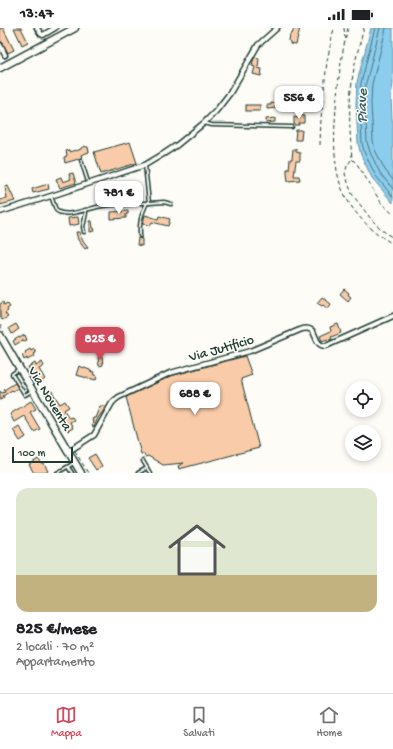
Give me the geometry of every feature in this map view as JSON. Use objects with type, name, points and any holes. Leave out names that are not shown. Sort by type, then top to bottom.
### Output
[{"type":"main road","points":[[0,68],[75,28]]},
{"type":"main road","name":"Via Noventa","points":[[0,335],[71,450],[75,463],[81,473]]},
{"type":"street","points":[[37,28],[43,35],[55,28]]},
{"type":"street","points":[[0,212],[145,165],[160,157],[204,123],[216,111],[230,93],[258,45],[277,28]]},
{"type":"street","points":[[0,45],[5,55]]},
{"type":"street","name":"Via Jutificio","points":[[71,450],[94,435],[114,400],[170,373],[250,351],[306,328],[314,332],[319,344],[326,346],[393,316]]},
{"type":"lane","points":[[204,123],[212,126],[292,127]]},
{"type":"lane","points":[[81,160],[89,184]]},
{"type":"lane","points":[[140,236],[139,224],[143,210],[148,203],[145,165]]},
{"type":"lane","points":[[52,196],[56,210],[60,214],[100,206],[130,204]]},
{"type":"lane","points":[[141,203],[164,202],[171,204]]},
{"type":"lane","points":[[84,232],[83,227],[86,213],[85,210]]},
{"type":"lane","points":[[20,369],[12,374],[25,395],[33,390]]},
{"type":"lane","points":[[143,460],[150,473]]},
{"type":"lane","points":[[57,473],[75,463]]},
{"type":"lane","points":[[68,467],[72,473]]},
{"type":"lane","points":[[138,473],[147,468]]},
{"type":"path","points":[[320,145],[327,61],[334,28]]},
{"type":"path","points":[[344,28],[345,38]]},
{"type":"path","points":[[348,28],[338,81],[335,140],[338,176],[342,189],[356,213],[368,226],[393,244]]},
{"type":"path","points":[[364,28],[354,67],[352,82],[350,106],[352,159],[347,166],[345,174],[352,194],[371,219],[393,238]]},
{"type":"path","points":[[352,159],[357,164],[382,204],[393,214]]},
{"type":"path","points":[[71,450],[88,473]]},
{"type":"water","name":"Piave","points":[[371,28],[393,28],[393,84],[391,97],[393,124],[393,203],[372,178],[361,155],[358,143],[356,104],[357,82]]},
{"type":"building","points":[[0,28],[3,28],[14,50],[8,53],[3,43],[0,41]]},
{"type":"building","points":[[14,28],[21,28],[28,42],[22,45]]},
{"type":"building","points":[[294,28],[300,28],[296,45],[290,44],[289,41],[290,34],[292,34]]},
{"type":"building","points":[[255,57],[259,58],[258,68],[262,69],[261,76],[253,74],[255,67],[252,66],[252,63]]},
{"type":"building","points":[[271,103],[287,105],[287,107],[267,109],[267,105],[271,105]]},
{"type":"building","points":[[246,105],[260,105],[260,111],[246,111]]},
{"type":"building","points":[[298,115],[304,116],[304,123],[294,125],[294,117],[298,118]]},
{"type":"building","points":[[275,118],[275,122],[266,123],[266,119]]},
{"type":"building","points":[[296,130],[302,130],[301,140],[295,140]]},
{"type":"building","points":[[130,142],[137,163],[101,174],[94,152]]},
{"type":"building","points":[[85,146],[88,147],[89,152],[81,155],[82,158],[65,163],[64,157],[67,156],[66,151],[76,151]]},
{"type":"building","points":[[293,149],[296,149],[296,152],[300,153],[300,161],[296,161],[294,176],[299,176],[300,180],[288,181],[287,169],[289,169],[290,159],[292,159]]},
{"type":"building","points":[[73,173],[76,183],[60,188],[56,179],[61,177],[63,182],[71,179],[69,174]]},
{"type":"building","points":[[48,184],[49,189],[33,193],[32,189]]},
{"type":"building","points":[[8,186],[15,201],[0,205],[0,200],[7,198],[5,187]]},
{"type":"building","points":[[128,211],[126,218],[111,219],[111,212]]},
{"type":"building","points":[[145,215],[158,219],[159,216],[170,219],[168,226],[152,222],[150,226],[143,223]]},
{"type":"building","points":[[78,217],[79,224],[69,226],[68,218]]},
{"type":"building","points":[[90,221],[92,221],[95,231],[90,232]]},
{"type":"building","points":[[76,232],[80,232],[81,238],[88,247],[85,249],[78,240]]},
{"type":"building","points":[[138,238],[142,239],[142,246],[137,245]]},
{"type":"building","points":[[344,289],[351,297],[348,301],[340,294]]},
{"type":"building","points":[[322,297],[331,304],[328,309],[317,303]]},
{"type":"building","points":[[3,302],[4,305],[7,303],[10,307],[5,313],[8,317],[2,320],[0,316],[0,304]]},
{"type":"building","points":[[16,324],[19,329],[12,334],[9,328]]},
{"type":"building","points":[[338,324],[341,333],[331,337],[332,339],[322,341],[320,336],[331,331],[330,327]]},
{"type":"building","points":[[25,335],[27,340],[23,340],[15,345],[13,341]]},
{"type":"building","points":[[30,349],[31,351],[34,349],[36,353],[34,354],[35,356],[24,360],[22,355],[26,354],[25,352]]},
{"type":"building","points":[[245,356],[252,375],[241,379],[259,448],[179,469],[178,466],[184,463],[163,465],[148,456],[145,457],[144,454],[141,454],[126,397],[171,376]]},
{"type":"building","points":[[98,357],[102,357],[103,365],[99,366]]},
{"type":"building","points":[[42,362],[44,366],[39,369],[45,379],[39,384],[28,367],[35,363],[36,366]]},
{"type":"building","points":[[79,366],[94,372],[93,374],[97,376],[96,380],[76,375]]},
{"type":"building","points":[[15,383],[18,388],[3,396],[4,398],[0,400],[0,391],[2,393],[5,392],[4,390]]},
{"type":"building","points":[[51,390],[60,404],[65,401],[69,407],[64,410],[69,418],[72,417],[74,420],[70,422],[73,428],[68,431],[45,394]]},
{"type":"building","points":[[31,401],[36,409],[30,412],[40,429],[34,432],[24,416],[14,422],[10,414]]},
{"type":"building","points":[[100,406],[105,406],[94,427],[92,426],[92,421],[93,418],[95,418]]},
{"type":"building","points":[[19,426],[26,437],[20,441],[13,430]]},
{"type":"building","points":[[95,454],[102,466],[96,470],[88,458]]},
{"type":"building","points":[[38,459],[42,464],[44,464],[48,471],[45,473],[34,473],[29,465]]}]
